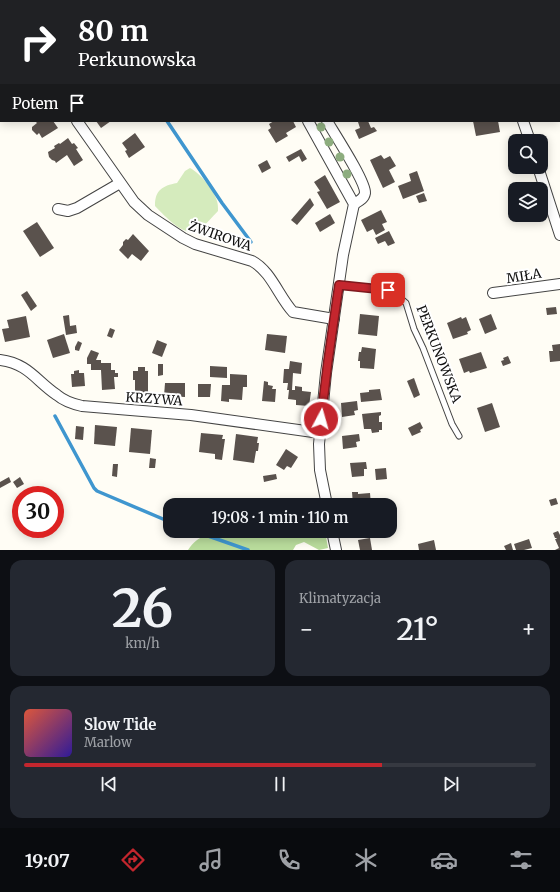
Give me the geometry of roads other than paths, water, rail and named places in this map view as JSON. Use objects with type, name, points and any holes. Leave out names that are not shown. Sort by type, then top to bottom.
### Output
[{"type":"street","name":"ŻWIROWA","points":[[78,122],[134,202],[148,215],[183,238],[259,264],[293,312],[334,319]]},
{"type":"street","points":[[309,122],[354,204],[343,255],[326,373],[318,444],[326,498]]},
{"type":"street","points":[[328,122],[364,187],[365,192],[363,198],[354,204]]},
{"type":"street","points":[[523,122],[528,134]]},
{"type":"street","points":[[540,174],[560,235]]},
{"type":"street","points":[[58,208],[68,211],[77,208],[120,183]]},
{"type":"street","name":"MIŁA","points":[[493,293],[560,284]]},
{"type":"street","name":"KRZYWA","points":[[0,360],[21,365],[58,396],[71,403],[82,406],[191,415],[320,433]]},
{"type":"street","points":[[333,538],[336,550]]},
{"type":"lane","name":"PERKUNOWSKA","points":[[339,285],[388,290],[406,303],[414,329],[423,348],[452,424],[459,436]]},
{"type":"waterway","points":[[168,122],[222,203],[251,242]]},
{"type":"waterway","points":[[55,416],[97,491],[163,519]]},
{"type":"waterway","points":[[214,538],[248,550]]}]
